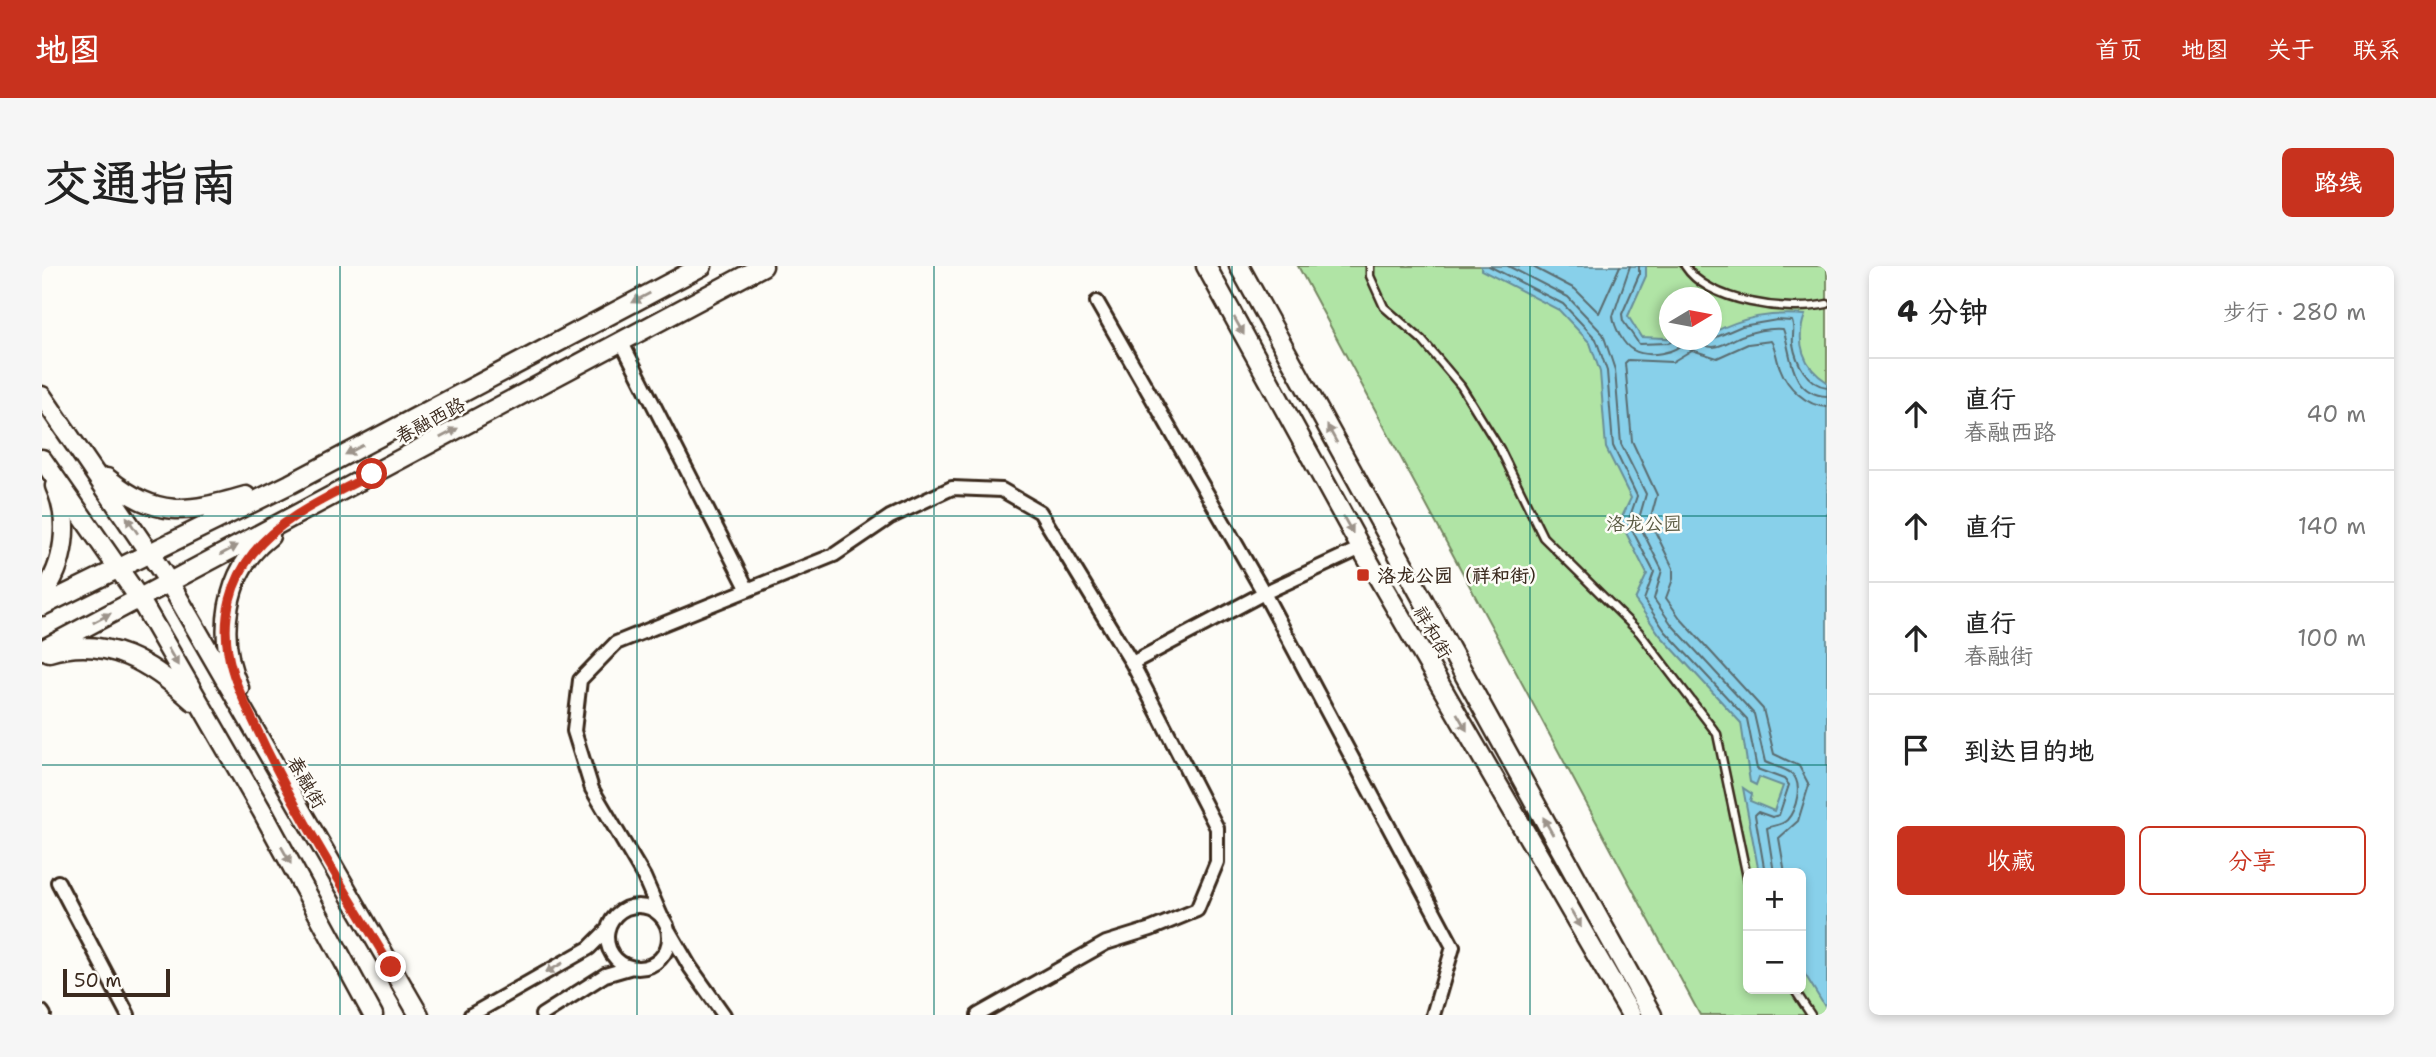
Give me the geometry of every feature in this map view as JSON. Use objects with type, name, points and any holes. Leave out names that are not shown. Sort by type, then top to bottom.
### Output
[{"type":"main road","name":"春融西路","points":[[42,606],[290,484],[702,266]]},
{"type":"main road","name":"春融西路","points":[[42,652],[763,266]]},
{"type":"main road","name":"祥和街","points":[[1206,266],[1361,548],[1631,1015]]},
{"type":"main road","name":"祥和街","points":[[1239,266],[1652,1015]]},
{"type":"main road","name":"春融街","points":[[42,396],[169,582],[278,775],[419,1015]]},
{"type":"main road","points":[[42,461],[139,598],[206,713],[373,1015]]},
{"type":"main road","points":[[42,461],[57,490],[64,532],[58,565],[42,595]]},
{"type":"main road","points":[[90,464],[140,501],[174,510],[199,509],[290,484]]},
{"type":"main road","points":[[278,775],[231,668],[226,624],[235,583],[252,554],[261,543],[303,511]]},
{"type":"main road","points":[[42,652],[76,647],[121,653],[162,673],[206,713]]},
{"type":"street","points":[[1097,302],[1264,593],[1453,947],[1433,1015]]},
{"type":"street","points":[[621,341],[748,590]]},
{"type":"street","points":[[724,1015],[690,967],[661,916],[644,877],[592,789],[574,731],[580,680],[616,643],[834,555],[890,517],[952,488],[1002,490],[1040,512],[1132,663],[1217,828],[1217,862],[1196,910],[1151,929],[1106,943],[996,1010],[978,1015]]},
{"type":"street","points":[[1132,663],[1264,593],[1361,548]]},
{"type":"street","points":[[471,1015],[589,948],[608,929],[617,915],[631,907],[641,894],[644,877]]},
{"type":"street","points":[[58,882],[128,1015]]},
{"type":"street","points":[[631,907],[647,907],[661,916]]},
{"type":"street","points":[[608,929],[611,952],[629,968]]},
{"type":"street","points":[[542,1015],[557,1011],[605,975],[629,968],[646,968],[660,960],[668,946],[669,930]]},
{"type":"street","points":[[660,960],[690,967]]},
{"type":"lane","points":[[1370,266],[1370,276],[1384,307],[1422,341],[1461,386],[1500,449],[1543,537],[1639,632],[1717,734],[1745,868]]},
{"type":"lane","points":[[1685,266],[1692,276],[1712,290],[1760,304],[1825,307]]},
{"type":"lane","points":[[1797,994],[1811,1015]]},
{"type":"green space","name":"洛龙公园","points":[[1298,266],[1827,266],[1827,1015],[1700,1015]]},
{"type":"water","points":[[1481,266],[1646,266],[1646,276],[1628,316],[1641,337],[1659,338],[1659,350],[1722,350],[1722,329],[1735,323],[1768,315],[1805,315],[1801,335],[1803,353],[1812,369],[1827,382],[1827,1010],[1806,976],[1806,868],[1758,868],[1743,788],[1752,794],[1750,801],[1774,811],[1783,786],[1759,777],[1756,785],[1750,782],[1741,723],[1660,635],[1635,600],[1647,574],[1620,521],[1631,498],[1606,448],[1600,372],[1590,343],[1559,310],[1481,270]]},
{"type":"place","name":"洛龙公园（祥和街）","points":[[1363,575]]},
{"type":"route","points":[[372,474],[303,511],[261,543],[235,583],[228,609],[226,639],[236,682],[278,775],[391,967]]}]
